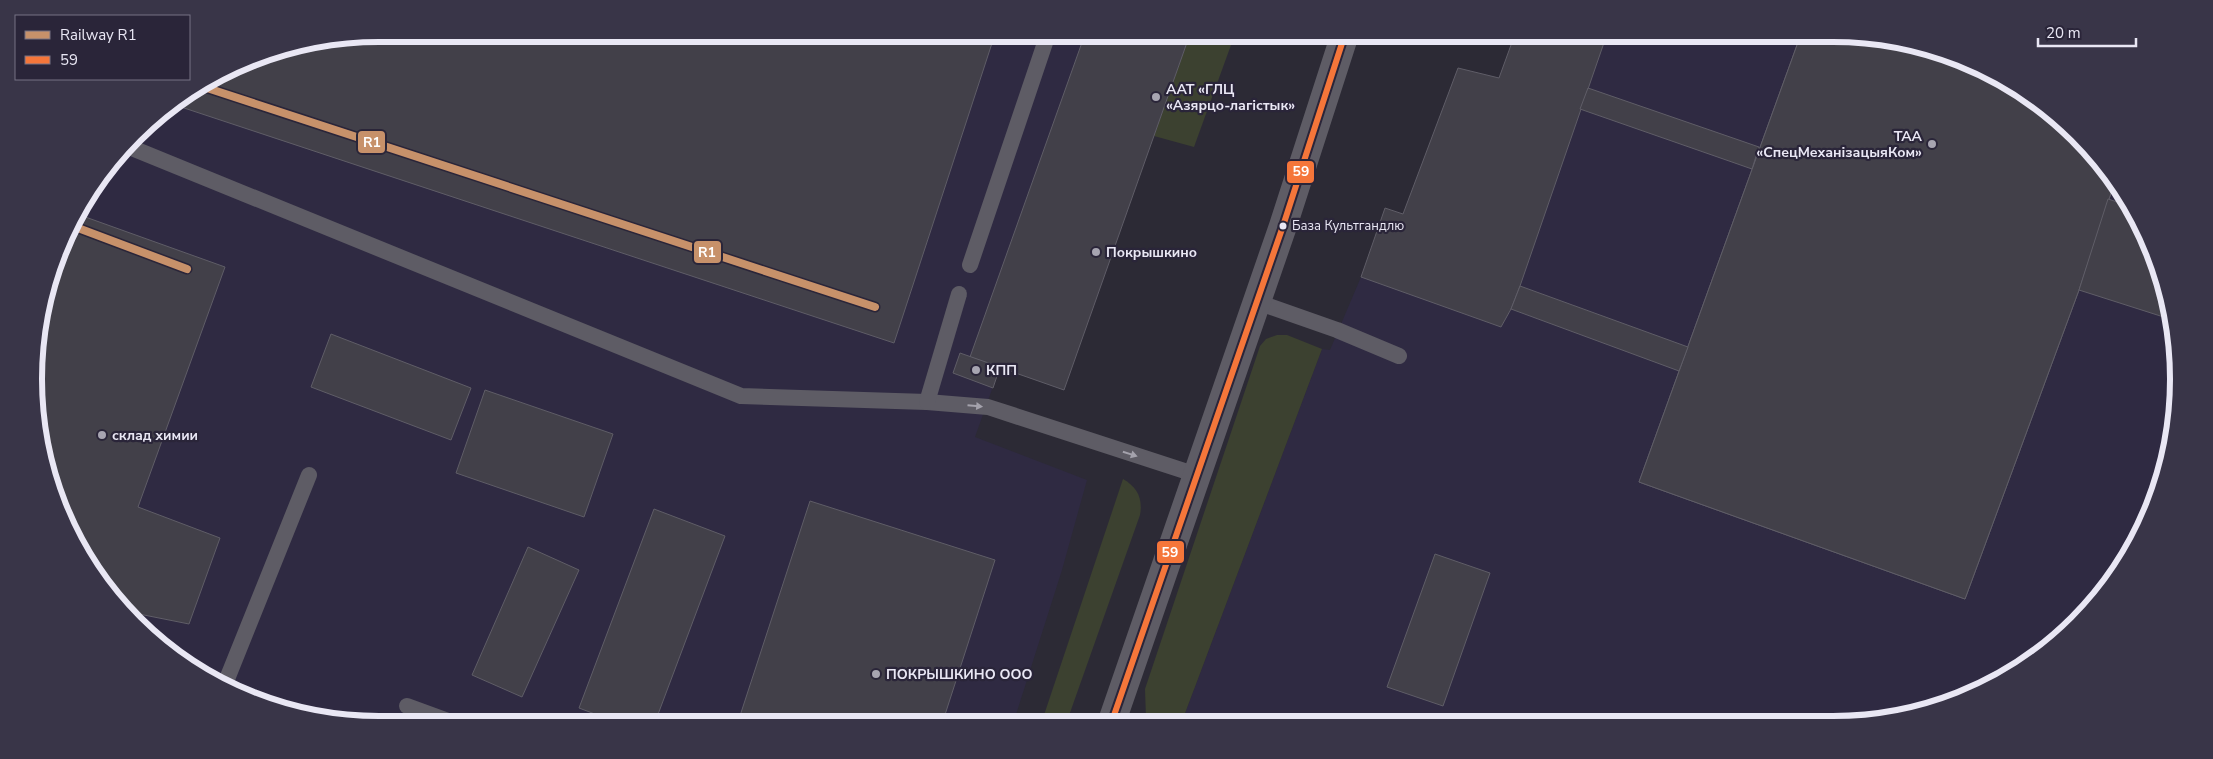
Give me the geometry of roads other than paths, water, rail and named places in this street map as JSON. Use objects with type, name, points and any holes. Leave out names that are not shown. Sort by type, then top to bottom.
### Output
[{"type":"street","points":[[1114,716],[1257,302],[1342,42]]},
{"type":"lane","points":[[970,264],[1045,42]]},
{"type":"lane","points":[[134,149],[741,396],[927,402],[988,407],[1197,475]]},
{"type":"lane","points":[[927,402],[959,294]]},
{"type":"lane","points":[[1257,302],[1337,330],[1399,356]]},
{"type":"lane","points":[[227,680],[309,475]]},
{"type":"lane","points":[[407,706],[434,716]]},
{"type":"rail line","name":"R1","points":[[210,89],[875,307]]},
{"type":"rail line","name":"R1","points":[[78,228],[187,269]]},
{"type":"place","name":"ААТ «ГЛЦ «Азярцо-лагістык»","points":[[1156,97]]},
{"type":"place","name":"ТАА «СпецМеханізацыяКом»","points":[[1932,144]]},
{"type":"place","name":"База Культгандлю","points":[[1283,226]]},
{"type":"place","name":"Покрышкино","points":[[1096,252]]},
{"type":"place","name":"КПП","points":[[976,370]]},
{"type":"place","name":"склад химии","points":[[102,435]]},
{"type":"place","name":"ПОКРЫШКИНО ООО","points":[[876,674]]}]
